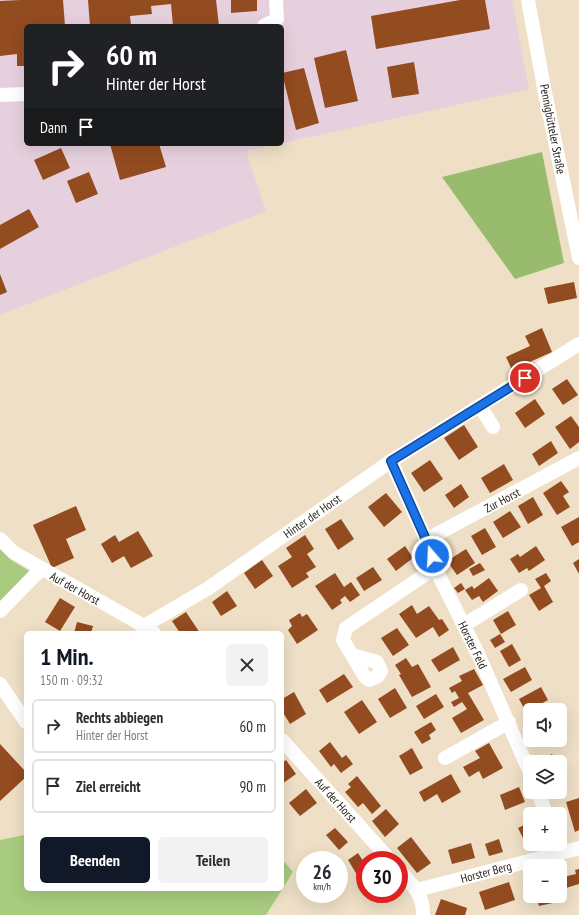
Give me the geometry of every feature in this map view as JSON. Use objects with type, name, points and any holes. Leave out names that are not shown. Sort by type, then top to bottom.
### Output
[{"type":"street","points":[[268,24],[277,19],[276,0]]},
{"type":"street","name":"Pennigbütteler Straße","points":[[528,0],[545,93],[579,258]]},
{"type":"street","points":[[0,95],[24,94]]},
{"type":"street","name":"Hinter der Horst","points":[[147,631],[391,461],[579,344]]},
{"type":"street","points":[[480,406],[493,427]]},
{"type":"street","name":"Zur Horst","points":[[428,544],[436,536],[579,458]]},
{"type":"street","name":"Horster Feld","points":[[391,461],[428,544],[435,568],[479,656],[523,756]]},
{"type":"street","name":"Auf der Horst","points":[[0,539],[13,552],[147,631]]},
{"type":"street","points":[[352,655],[343,640],[346,628],[435,568]]},
{"type":"street","points":[[0,611],[41,569]]},
{"type":"street","points":[[464,624],[521,590]]},
{"type":"street","points":[[0,684],[24,719]]},
{"type":"street","points":[[445,758],[509,722]]},
{"type":"street","name":"Auf der Horst","points":[[284,742],[382,851]]},
{"type":"street","name":"Horster Berg","points":[[567,848],[579,848]]},
{"type":"street","name":"Horster Berg","points":[[417,890],[548,851]]},
{"type":"street","points":[[408,880],[417,890],[424,909],[424,915]]},
{"type":"shaded area","points":[[0,0],[512,0],[529,89],[284,143],[284,24],[24,24],[24,146],[269,146],[246,151],[266,211],[0,315]]},
{"type":"green space","points":[[542,152],[564,263],[515,279],[442,177]]},
{"type":"green space","points":[[0,548],[11,560],[31,572],[0,603]]},
{"type":"green space","points":[[24,835],[24,891],[281,891],[266,915],[0,915],[0,840]]},
{"type":"green space","points":[[284,861],[293,872],[284,886]]},
{"type":"building","points":[[63,0],[65,24],[24,24],[24,66],[17,66],[17,54],[0,56],[0,1]]},
{"type":"building","points":[[88,0],[216,0],[219,24],[173,24],[171,4],[151,6],[152,14],[130,16],[131,24],[90,24]]},
{"type":"building","points":[[231,0],[257,0],[257,11],[231,13]]},
{"type":"building","points":[[460,0],[485,0],[490,29],[376,49],[371,16]]},
{"type":"building","points":[[346,50],[358,101],[325,108],[314,58]]},
{"type":"building","points":[[414,62],[419,94],[392,98],[387,67]]},
{"type":"building","points":[[304,68],[319,123],[296,130],[284,81],[284,73]]},
{"type":"building","points":[[111,146],[160,146],[166,167],[120,180]]},
{"type":"building","points":[[61,148],[70,168],[43,180],[34,160]]},
{"type":"building","points":[[89,172],[98,194],[76,203],[67,181]]},
{"type":"building","points":[[29,209],[39,227],[0,249],[0,225]]},
{"type":"building","points":[[0,274],[7,292],[0,295]]},
{"type":"building","points":[[574,282],[577,298],[548,304],[544,288]]},
{"type":"building","points":[[542,328],[552,352],[512,370],[506,357],[530,346],[525,336]]},
{"type":"building","points":[[567,379],[578,395],[563,405],[552,389]]},
{"type":"building","points":[[535,399],[545,414],[525,428],[515,413]]},
{"type":"building","points":[[571,416],[579,427],[579,442],[570,449],[555,427]]},
{"type":"building","points":[[464,425],[478,447],[459,460],[444,438]]},
{"type":"building","points":[[551,441],[558,453],[539,466],[532,454]]},
{"type":"building","points":[[430,460],[443,479],[424,492],[411,473]]},
{"type":"building","points":[[504,464],[513,480],[490,493],[481,478]]},
{"type":"building","points":[[561,481],[569,492],[563,496],[570,507],[557,515],[543,493]]},
{"type":"building","points":[[461,484],[469,497],[454,508],[445,495]]},
{"type":"building","points":[[386,493],[402,512],[384,527],[368,507]]},
{"type":"building","points":[[533,497],[543,515],[528,524],[518,506]]},
{"type":"building","points":[[76,506],[86,530],[66,539],[74,558],[52,568],[33,525]]},
{"type":"building","points":[[510,511],[521,527],[503,538],[493,522]]},
{"type":"building","points":[[579,517],[579,542],[572,546],[561,527]]},
{"type":"building","points":[[341,519],[354,539],[338,550],[325,529]]},
{"type":"building","points":[[485,528],[496,547],[482,555],[471,536]]},
{"type":"building","points":[[138,531],[153,556],[131,568],[124,556],[112,563],[101,544],[115,535],[119,542]]},
{"type":"building","points":[[305,535],[314,549],[307,554],[316,567],[306,573],[309,577],[292,588],[278,566],[292,557],[286,548]]},
{"type":"building","points":[[405,546],[413,558],[396,571],[387,559]]},
{"type":"building","points":[[536,546],[545,560],[529,571],[527,568],[519,573],[510,559],[518,554],[520,557]]},
{"type":"building","points":[[466,549],[475,563],[457,575],[447,561]]},
{"type":"building","points":[[579,559],[579,574],[573,563]]},
{"type":"building","points":[[262,560],[273,576],[255,589],[244,573]]},
{"type":"building","points":[[480,563],[485,570],[473,576],[469,569]]},
{"type":"building","points":[[373,567],[382,580],[364,591],[356,578]]},
{"type":"building","points":[[335,573],[344,587],[351,582],[360,595],[350,602],[345,596],[340,600],[342,603],[332,610],[315,586]]},
{"type":"building","points":[[546,573],[551,581],[544,586],[553,602],[539,611],[529,595],[541,588],[535,579]]},
{"type":"building","points":[[489,578],[498,591],[483,602],[479,596],[472,600],[465,590],[472,586],[474,589]]},
{"type":"building","points":[[461,583],[465,589],[458,593],[454,588]]},
{"type":"building","points":[[227,591],[237,606],[221,616],[212,602]]},
{"type":"building","points":[[60,598],[75,607],[60,631],[45,622]]},
{"type":"building","points":[[412,605],[417,614],[429,606],[439,620],[442,619],[449,630],[439,637],[433,627],[416,638],[399,614]]},
{"type":"building","points":[[508,611],[516,625],[501,634],[493,620]]},
{"type":"building","points":[[186,612],[199,631],[179,631],[172,621]]},
{"type":"building","points":[[300,613],[302,617],[307,614],[318,630],[297,644],[288,630],[292,626],[289,620]]},
{"type":"building","points":[[77,622],[93,626],[92,631],[75,631]]},
{"type":"building","points":[[397,628],[409,645],[393,656],[381,638]]},
{"type":"building","points":[[500,634],[505,642],[495,648],[490,640]]},
{"type":"building","points":[[512,644],[521,660],[509,667],[500,651]]},
{"type":"building","points":[[453,647],[460,660],[439,672],[431,660]]},
{"type":"building","points":[[406,658],[412,667],[418,664],[431,687],[412,697],[395,665]]},
{"type":"building","points":[[525,667],[532,680],[511,692],[503,679]]},
{"type":"building","points":[[474,669],[483,685],[468,693],[484,720],[461,733],[452,718],[467,709],[462,702],[454,707],[451,702],[459,698],[455,691],[452,693],[449,688],[462,681],[459,676]]},
{"type":"building","points":[[344,674],[353,687],[327,703],[319,690]]},
{"type":"building","points":[[541,687],[548,700],[542,703],[523,703],[523,706],[519,699]]},
{"type":"building","points":[[395,688],[407,708],[390,718],[378,699]]},
{"type":"building","points":[[294,692],[306,714],[290,724],[284,714],[284,698]]},
{"type":"building","points":[[436,694],[444,707],[424,719],[416,706]]},
{"type":"building","points":[[362,700],[377,722],[359,734],[344,712]]},
{"type":"building","points":[[431,722],[436,730],[429,735],[431,739],[422,744],[414,732]]},
{"type":"building","points":[[330,742],[342,758],[346,755],[353,764],[341,773],[334,764],[331,767],[319,751]]},
{"type":"building","points":[[489,743],[503,768],[483,779],[479,771],[469,777],[463,767],[480,758],[475,751]]},
{"type":"building","points":[[0,744],[24,770],[24,779],[0,801]]},
{"type":"building","points":[[412,748],[423,768],[410,775],[399,756]]},
{"type":"building","points":[[286,760],[296,774],[284,783],[284,762]]},
{"type":"building","points":[[451,774],[461,792],[442,803],[437,794],[424,802],[419,792]]},
{"type":"building","points":[[357,776],[381,806],[372,814],[363,803],[358,807],[345,792],[351,787],[348,784]]},
{"type":"building","points":[[519,787],[525,802],[505,810],[500,795]]},
{"type":"building","points":[[306,789],[317,803],[300,816],[289,803]]},
{"type":"building","points":[[579,798],[579,830],[575,832],[566,802]]},
{"type":"building","points":[[386,809],[399,824],[385,837],[372,821]]},
{"type":"building","points":[[523,826],[523,838],[518,828]]},
{"type":"building","points":[[335,828],[348,842],[339,850],[326,835]]},
{"type":"building","points":[[411,837],[431,863],[417,873],[408,862],[408,851],[399,851],[397,848]]},
{"type":"building","points":[[499,839],[503,852],[489,856],[485,844]]},
{"type":"building","points":[[471,843],[475,858],[452,864],[448,850]]},
{"type":"building","points":[[356,854],[356,873],[348,860]]},
{"type":"building","points":[[579,869],[579,884],[567,888],[567,876],[576,874],[575,870]]},
{"type":"building","points":[[509,882],[515,900],[485,910],[479,892]]},
{"type":"building","points":[[441,899],[467,908],[465,915],[435,915]]},
{"type":"building","points":[[538,903],[552,903],[539,906]]},
{"type":"route","points":[[432,556],[391,461],[525,378]]}]
